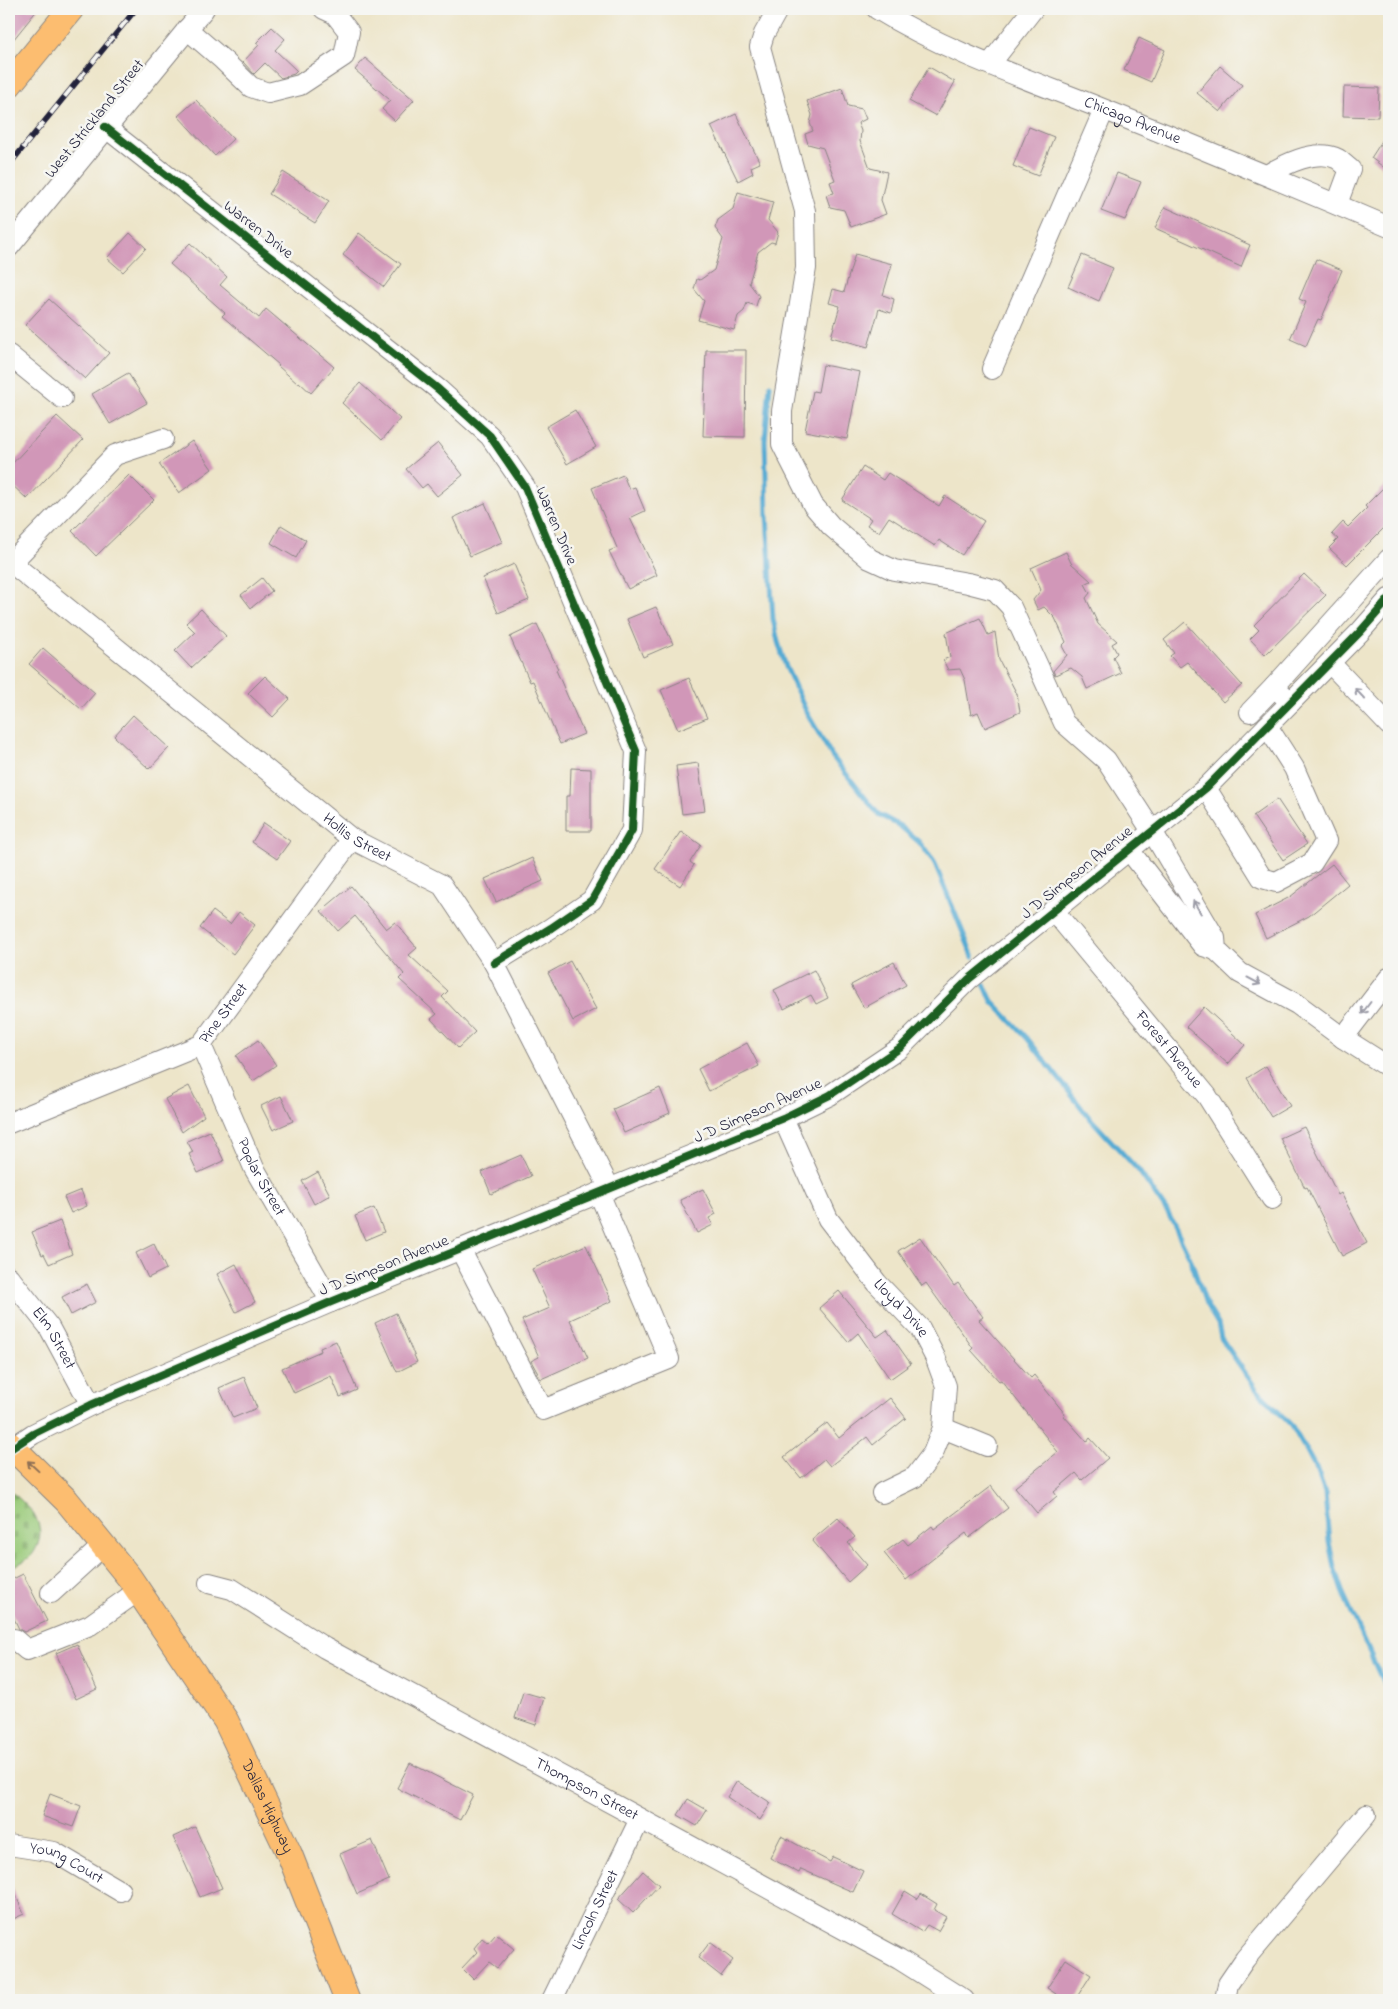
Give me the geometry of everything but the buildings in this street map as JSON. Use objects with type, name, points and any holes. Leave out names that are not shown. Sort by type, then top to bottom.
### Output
[{"type":"main road","points":[[9,85],[70,9]]},
{"type":"main road","name":"Dallas Highway","points":[[10,1452],[57,1512],[135,1594],[161,1627],[226,1722],[289,1853],[347,2000]]},
{"type":"main road","name":"Dallas Highway","points":[[10,1452],[67,1502],[129,1577],[135,1594]]},
{"type":"street","name":"West Strickland Street","points":[[9,247],[204,9]]},
{"type":"street","points":[[187,30],[223,60],[251,87],[268,93],[300,85],[344,56],[349,32],[335,14],[324,9]]},
{"type":"street","points":[[778,9],[764,34],[760,47],[805,211],[806,239],[806,268],[782,411],[782,444],[813,505],[830,526],[870,559],[894,570],[968,583],[995,590],[1011,607],[1064,722],[1106,760],[1152,831],[1215,938],[1216,950]]},
{"type":"street","name":"Chicago Avenue","points":[[877,9],[905,26],[990,64],[1267,175],[1389,227]]},
{"type":"street","points":[[990,64],[1033,9]]},
{"type":"street","points":[[992,369],[1104,110]]},
{"type":"street","name":"Warren Drive","points":[[106,127],[438,389],[490,436],[525,487],[636,751],[632,830],[592,900],[494,963]]},
{"type":"street","points":[[1267,175],[1282,166],[1317,156],[1337,159],[1350,169],[1336,204]]},
{"type":"street","points":[[9,355],[62,398]]},
{"type":"street","points":[[9,563],[115,455],[163,439]]},
{"type":"street","points":[[1250,712],[1389,559]]},
{"type":"street","name":"Hollis Street","points":[[9,563],[352,839],[442,885],[494,963],[604,1191],[669,1359],[543,1410],[460,1249]]},
{"type":"street","name":"J D Simpson Avenue","points":[[10,1452],[33,1434],[91,1405],[331,1302],[782,1118],[830,1095],[900,1048],[968,979],[1206,788],[1330,663],[1389,599]]},
{"type":"street","points":[[1330,663],[1389,725]]},
{"type":"street","points":[[1274,686],[1292,702]]},
{"type":"street","points":[[1206,788],[1262,878],[1276,882],[1312,863],[1326,841],[1294,768],[1267,726]]},
{"type":"street","name":"Pine Street","points":[[9,1123],[201,1045],[352,839]]},
{"type":"street","points":[[1129,850],[1203,946],[1216,950],[1240,973],[1297,1004],[1343,1038],[1388,1064]]},
{"type":"street","name":"Forest Avenue","points":[[1053,910],[1207,1096],[1272,1199]]},
{"type":"street","points":[[1343,1038],[1389,978]]},
{"type":"street","name":"Poplar Street","points":[[201,1045],[254,1168],[331,1302]]},
{"type":"street","name":"Lloyd Drive","points":[[782,1118],[828,1219],[877,1283],[920,1328],[936,1358],[946,1386],[944,1428],[933,1453],[915,1477],[882,1493]]},
{"type":"street","name":"Elm Street","points":[[9,1277],[49,1327],[91,1405]]},
{"type":"street","points":[[944,1428],[988,1446]]},
{"type":"street","points":[[51,1593],[95,1553]]},
{"type":"street","name":"Thompson Street","points":[[209,1583],[232,1589],[325,1648],[898,1959],[964,2000]]},
{"type":"street","points":[[9,1639],[14,1639],[27,1650],[90,1625],[135,1594]]},
{"type":"street","points":[[1225,2000],[1228,1984],[1245,1959],[1366,1815]]},
{"type":"street","name":"Lincoln Street","points":[[552,2000],[640,1819]]},
{"type":"street","name":"Young Court","points":[[9,1845],[54,1852],[120,1891]]},
{"type":"green space","points":[[9,1490],[33,1513],[37,1520],[40,1535],[38,1544],[30,1557],[9,1568]]},
{"type":"waterway","points":[[770,385],[765,440],[767,515],[773,619],[786,667],[807,713],[832,756],[878,814],[900,826],[919,842],[934,862],[973,957]]},
{"type":"waterway","points":[[984,984],[992,1001],[1027,1038],[1088,1116],[1139,1171],[1168,1213],[1190,1258],[1206,1304],[1218,1324],[1221,1338],[1257,1390],[1292,1426],[1316,1468],[1325,1493],[1329,1542],[1334,1567],[1342,1591],[1389,1693]]},
{"type":"railway","points":[[9,165],[136,9]]},
{"type":"cycle path","points":[[105,127],[438,389],[490,436],[525,487],[636,751],[632,830],[592,900],[494,963]]},
{"type":"cycle path","points":[[9,1450],[33,1434],[91,1405],[331,1302],[783,1118],[830,1095],[900,1048],[969,979],[1206,788],[1360,632],[1389,599]]}]
